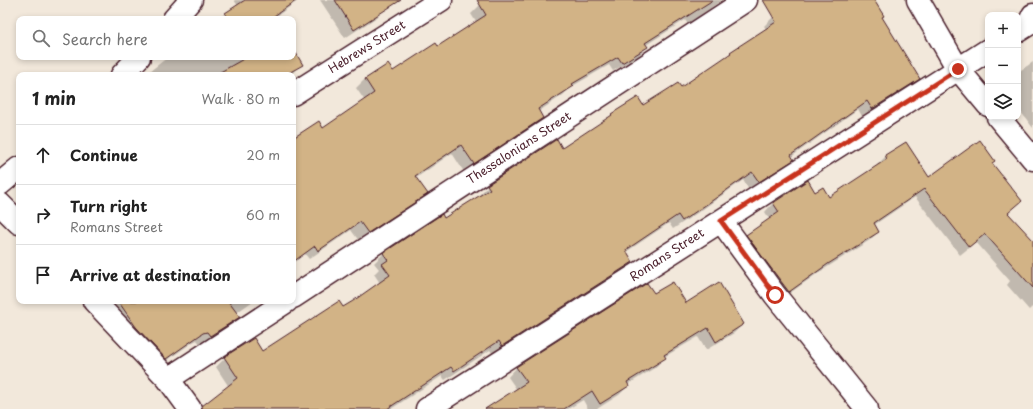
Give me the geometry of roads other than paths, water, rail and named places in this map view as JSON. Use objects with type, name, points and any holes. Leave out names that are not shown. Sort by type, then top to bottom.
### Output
[{"type":"street","points":[[177,16],[191,0]]},
{"type":"street","name":"Hebrews Street","points":[[296,92],[441,0]]},
{"type":"street","name":"Thessalonians Street","points":[[296,295],[746,0]]},
{"type":"street","points":[[918,0],[958,69],[985,101]]},
{"type":"street","points":[[1021,29],[1029,24],[1033,15]]},
{"type":"street","name":"Romans Street","points":[[427,409],[985,52]]},
{"type":"street","points":[[125,72],[136,60]]},
{"type":"street","points":[[1000,120],[1033,159]]},
{"type":"street","points":[[0,184],[16,171]]},
{"type":"street","points":[[0,204],[16,220]]},
{"type":"street","points":[[721,221],[775,295],[867,409]]},
{"type":"street","points":[[97,304],[168,379],[190,409]]},
{"type":"street","points":[[168,379],[282,304]]}]
